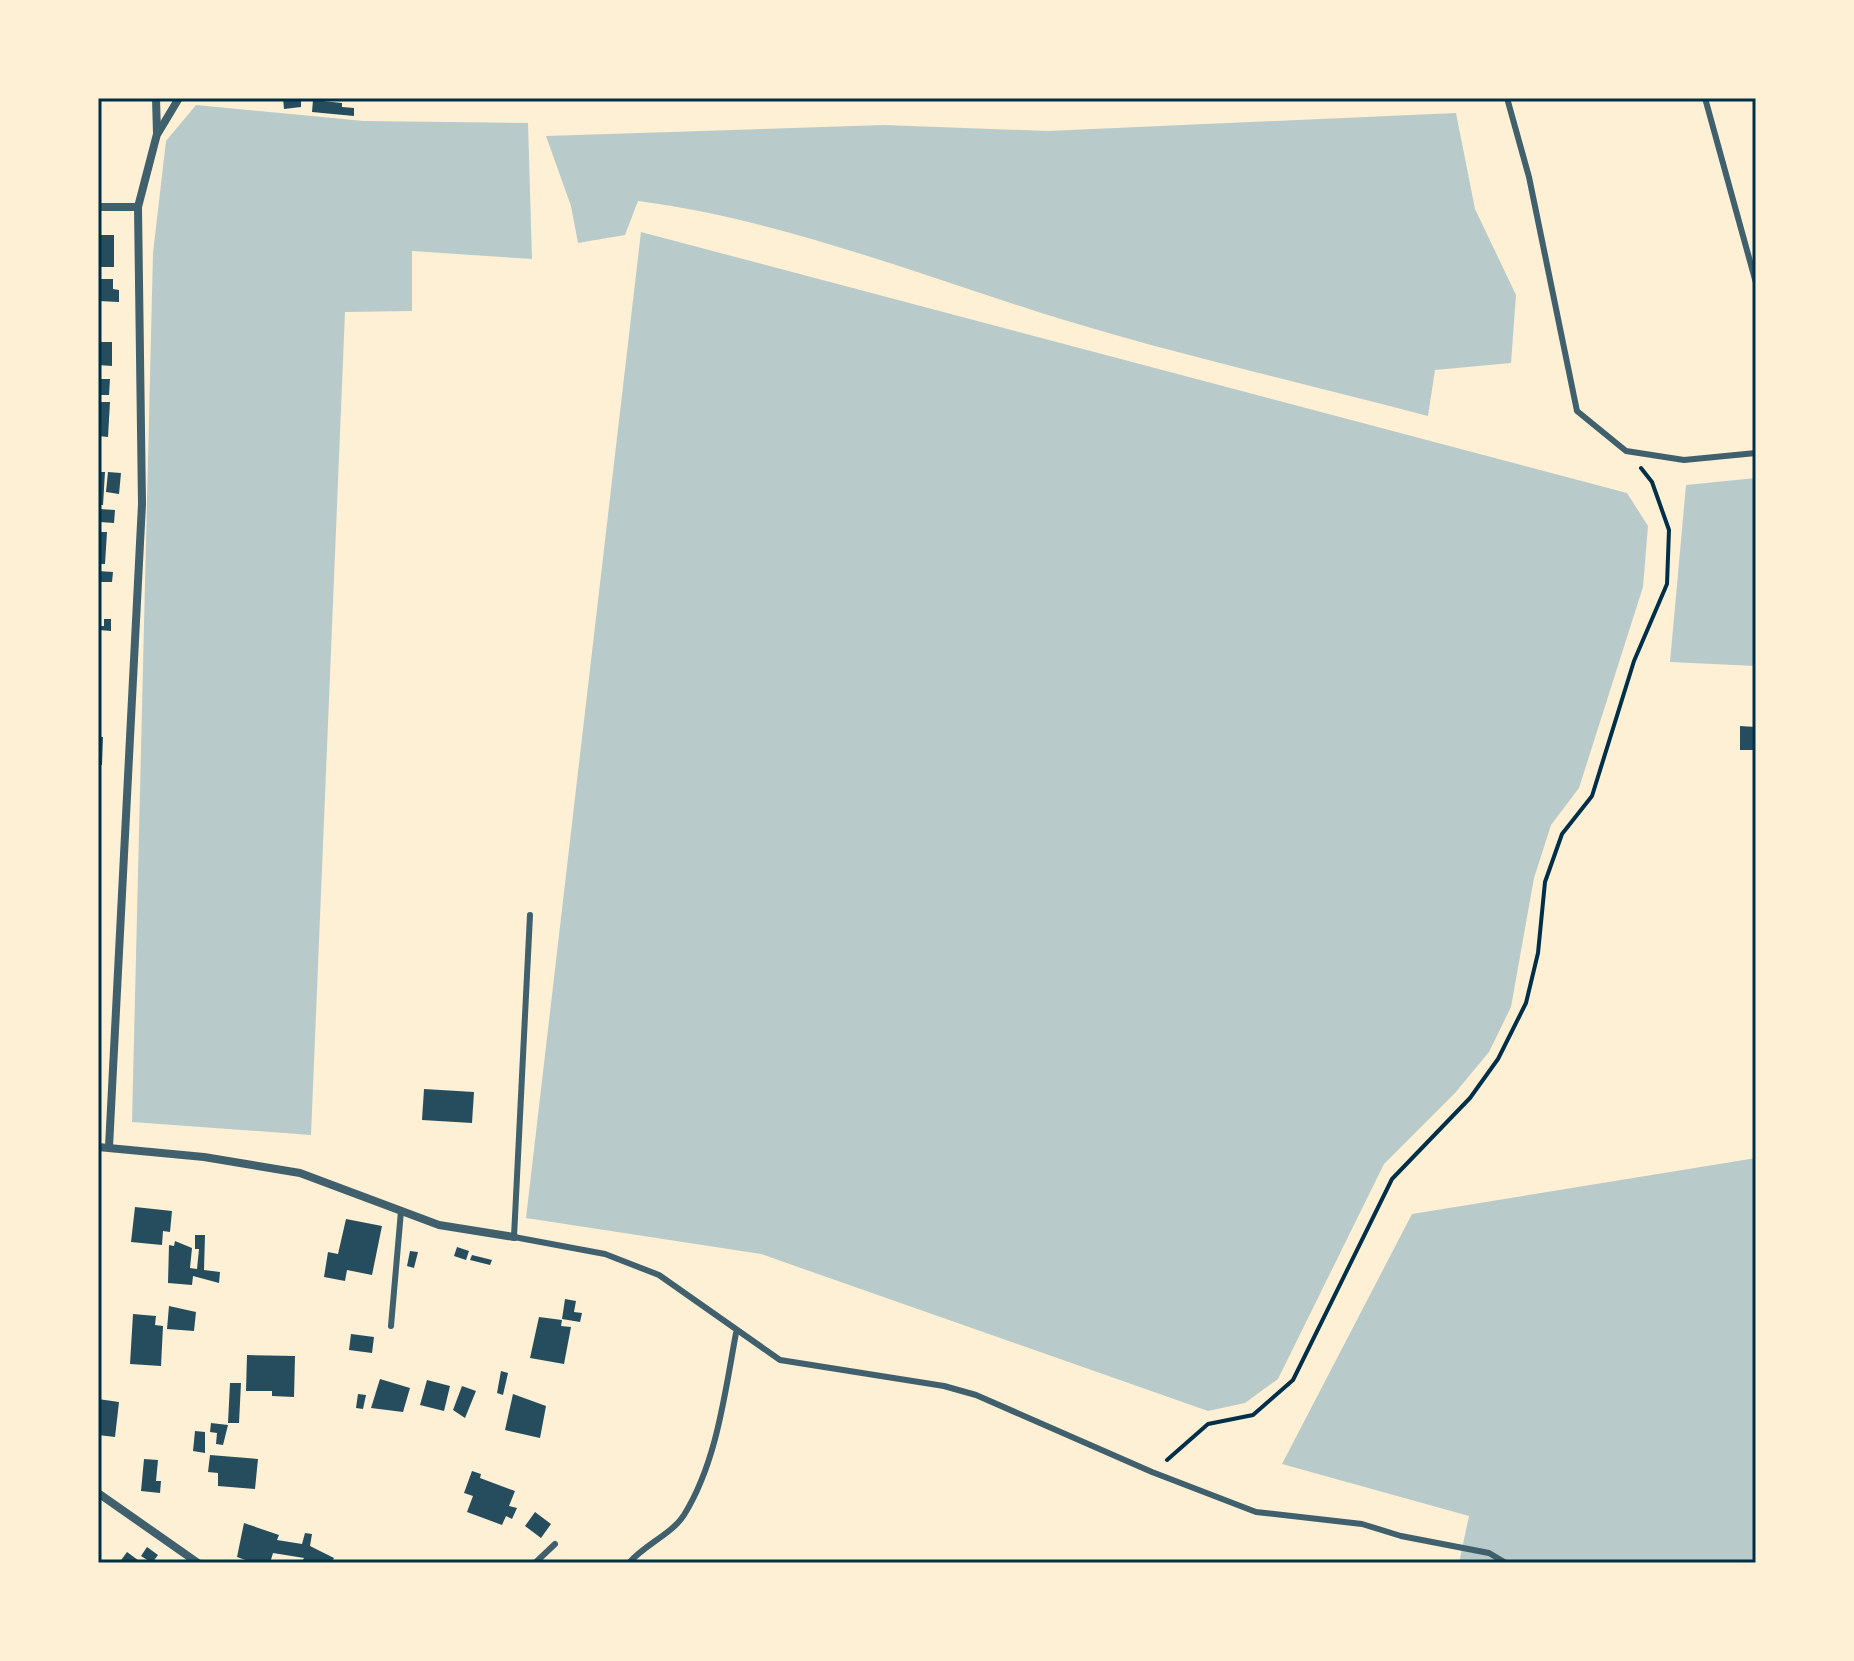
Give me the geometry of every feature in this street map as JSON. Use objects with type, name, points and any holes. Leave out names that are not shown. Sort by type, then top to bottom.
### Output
[{"type":"street","points":[[109,1147],[142,504],[138,207],[157,134],[156,98]]},
{"type":"street","points":[[157,134],[179,98]]},
{"type":"street","points":[[98,207],[138,207]]},
{"type":"street","points":[[98,1147],[300,1173],[439,1225],[514,1237]]},
{"type":"street","points":[[98,1493],[198,1563]]},
{"type":"lane","points":[[1507,98],[1529,177],[1577,411],[1626,451],[1684,460],[1756,453]]},
{"type":"lane","points":[[1705,98],[1756,283]]},
{"type":"lane","points":[[530,915],[514,1237],[605,1254],[659,1275],[736,1333],[780,1360],[944,1386],[976,1395],[1152,1472],[1256,1512],[1362,1524],[1401,1536],[1489,1553],[1506,1563]]},
{"type":"lane","points":[[391,1326],[401,1211]]},
{"type":"lane","points":[[629,1563],[640,1549],[683,1517],[720,1418],[736,1333]]},
{"type":"lane","points":[[535,1563],[555,1544]]},
{"type":"path","points":[[1152,1472],[1208,1424],[1253,1415],[1293,1380],[1392,1179],[1470,1098],[1498,1059],[1526,1003],[1538,953],[1545,882],[1562,834],[1592,796],[1634,661],[1667,584],[1669,530],[1652,482],[1626,451]]},
{"type":"shaded area","points":[[196,105],[364,121],[528,123],[532,259],[412,251],[412,311],[345,312],[311,1135],[132,1122],[153,253],[166,141]]},
{"type":"shaded area","points":[[1456,113],[1475,209],[1516,295],[1511,363],[1435,370],[1428,416],[1132,340],[839,247],[689,209],[638,201],[625,235],[578,243],[571,206],[546,136],[884,125],[1048,131]]},
{"type":"shaded area","points":[[641,232],[1627,493],[1648,526],[1643,587],[1579,788],[1551,825],[1534,878],[1511,1007],[1489,1052],[1455,1093],[1384,1164],[1278,1379],[1245,1403],[1208,1411],[761,1254],[526,1218]]},
{"type":"shaded area","points":[[1756,478],[1756,666],[1670,662],[1686,485]]},
{"type":"shaded area","points":[[1756,1158],[1756,1563],[1459,1563],[1469,1516],[1282,1464],[1412,1214]]},
{"type":"building","points":[[283,98],[301,98],[301,107],[284,109]]},
{"type":"building","points":[[313,100],[342,103],[342,107],[354,108],[354,116],[312,112]]},
{"type":"building","points":[[98,235],[114,235],[114,267],[98,267]]},
{"type":"building","points":[[98,279],[113,279],[113,289],[119,290],[119,302],[98,301]]},
{"type":"building","points":[[98,342],[112,342],[112,366],[98,365]]},
{"type":"building","points":[[98,379],[110,379],[109,395],[98,395]]},
{"type":"building","points":[[98,402],[110,402],[108,437],[98,436]]},
{"type":"building","points":[[98,472],[105,472],[103,505],[98,505]]},
{"type":"building","points":[[108,472],[121,473],[119,494],[106,492]]},
{"type":"building","points":[[100,509],[115,510],[114,523],[100,522]]},
{"type":"building","points":[[98,532],[107,532],[105,564],[98,564]]},
{"type":"building","points":[[98,571],[113,572],[112,582],[98,582]]},
{"type":"building","points":[[104,619],[111,619],[111,631],[99,630],[99,626],[104,626]]},
{"type":"building","points":[[1740,726],[1756,727],[1756,750],[1740,750]]},
{"type":"building","points":[[98,737],[103,737],[102,765],[98,765]]},
{"type":"building","points":[[424,1089],[474,1092],[472,1123],[422,1120]]},
{"type":"building","points":[[135,1207],[172,1211],[170,1232],[163,1231],[162,1245],[131,1242]]},
{"type":"building","points":[[346,1219],[382,1226],[372,1275],[347,1270],[345,1281],[324,1277],[328,1252],[338,1254]]},
{"type":"building","points":[[195,1235],[205,1235],[204,1270],[220,1272],[219,1283],[193,1276],[192,1285],[168,1283],[169,1245],[174,1246],[175,1241],[192,1248],[190,1268],[197,1269],[199,1249],[195,1249]]},
{"type":"building","points":[[457,1247],[469,1251],[466,1260],[454,1256]]},
{"type":"building","points":[[410,1251],[418,1252],[414,1268],[407,1266]]},
{"type":"building","points":[[472,1255],[492,1260],[490,1265],[470,1260]]},
{"type":"building","points":[[565,1299],[576,1301],[574,1312],[582,1313],[580,1322],[562,1319]]},
{"type":"building","points":[[169,1306],[196,1312],[194,1331],[167,1329]]},
{"type":"building","points":[[133,1314],[156,1316],[155,1325],[163,1326],[161,1366],[130,1364]]},
{"type":"building","points":[[539,1317],[562,1320],[561,1326],[571,1327],[564,1364],[530,1358]]},
{"type":"building","points":[[351,1334],[374,1337],[372,1353],[349,1350]]},
{"type":"building","points":[[247,1355],[295,1356],[294,1397],[272,1396],[272,1391],[246,1391]]},
{"type":"building","points":[[501,1371],[508,1373],[503,1395],[497,1393]]},
{"type":"building","points":[[380,1379],[410,1388],[403,1412],[371,1408]]},
{"type":"building","points":[[427,1380],[450,1386],[444,1411],[420,1405]]},
{"type":"building","points":[[230,1383],[241,1383],[239,1423],[228,1423]]},
{"type":"building","points":[[462,1386],[476,1391],[465,1418],[453,1410]]},
{"type":"building","points":[[358,1394],[366,1395],[363,1409],[356,1408]]},
{"type":"building","points":[[513,1394],[546,1406],[540,1438],[505,1430]]},
{"type":"building","points":[[98,1399],[119,1402],[115,1437],[98,1435]]},
{"type":"building","points":[[211,1423],[228,1425],[223,1445],[216,1444],[217,1433],[210,1432]]},
{"type":"building","points":[[195,1431],[205,1432],[205,1453],[193,1451]]},
{"type":"building","points":[[210,1455],[258,1459],[255,1489],[218,1486],[218,1473],[208,1472]]},
{"type":"building","points":[[144,1459],[158,1460],[156,1481],[161,1481],[160,1493],[141,1491]]},
{"type":"building","points":[[472,1471],[481,1474],[480,1478],[515,1491],[509,1506],[517,1508],[512,1519],[506,1516],[502,1525],[467,1512],[473,1496],[464,1493]]},
{"type":"building","points":[[535,1512],[551,1524],[541,1538],[525,1526]]},
{"type":"building","points":[[244,1523],[279,1535],[277,1540],[302,1544],[305,1533],[312,1534],[310,1546],[334,1558],[331,1563],[301,1563],[304,1558],[273,1553],[270,1563],[254,1563],[237,1557]]},
{"type":"building","points":[[147,1547],[158,1555],[152,1563],[141,1556]]},
{"type":"building","points":[[127,1552],[142,1563],[119,1563]]}]
